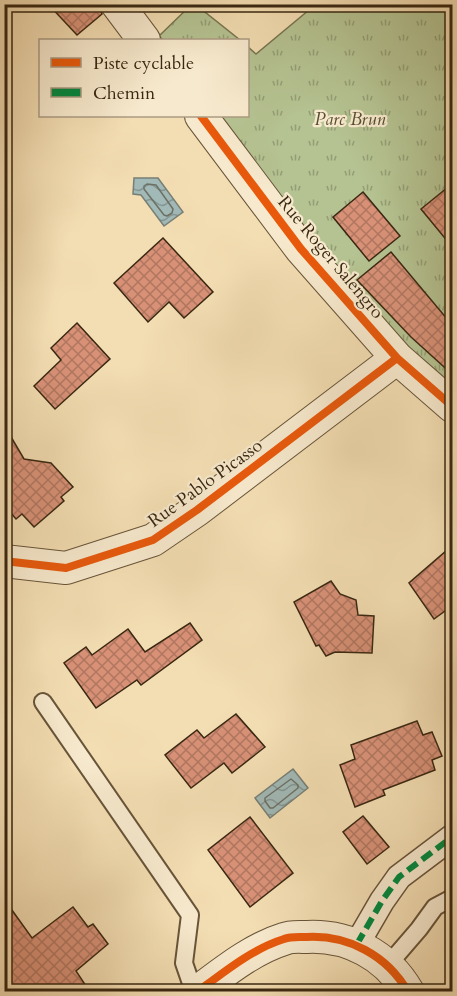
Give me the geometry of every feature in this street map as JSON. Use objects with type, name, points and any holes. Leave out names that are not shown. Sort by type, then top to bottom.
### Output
[{"type":"street","points":[[117,4],[143,39]]},
{"type":"street","name":"Rue Roger Salengro","points":[[202,117],[301,249],[397,358],[453,406]]},
{"type":"street","name":"Rue Pablo Picasso","points":[[4,561],[66,568],[153,540],[197,510],[397,358]]},
{"type":"street","points":[[357,944],[399,877],[453,837]]},
{"type":"street","points":[[196,992],[242,959],[286,938],[323,936],[357,944],[388,965],[408,992]]},
{"type":"lane","points":[[43,702],[189,915],[184,963],[196,992]]},
{"type":"lane","points":[[388,965],[419,929],[435,906],[453,898]]},
{"type":"green space","points":[[192,4],[239,39],[162,39],[159,36]]},
{"type":"green space","name":"Parc Brun","points":[[315,5],[452,5],[452,388],[387,326],[357,293],[219,117],[249,117],[249,48],[256,54]]},
{"type":"water","points":[[134,178],[158,178],[183,212],[164,226],[141,195],[133,194]]},
{"type":"water","points":[[293,769],[308,788],[270,818],[255,798]]},
{"type":"building","points":[[48,4],[99,4],[102,14],[77,35]]},
{"type":"building","points":[[453,183],[453,248],[421,209]]},
{"type":"building","points":[[363,192],[400,236],[369,261],[333,217]]},
{"type":"building","points":[[163,238],[213,292],[184,318],[169,302],[148,322],[114,283]]},
{"type":"building","points":[[391,252],[453,326],[453,375],[411,337],[357,280]]},
{"type":"building","points":[[77,323],[110,359],[55,409],[34,386],[61,360],[51,348]]},
{"type":"building","points":[[4,425],[24,459],[51,463],[73,487],[61,497],[64,501],[34,527],[22,514],[16,519],[4,505]]},
{"type":"building","points":[[453,545],[453,605],[434,619],[409,583]]},
{"type":"building","points":[[331,581],[340,594],[356,600],[358,615],[374,616],[372,653],[335,652],[326,656],[319,645],[316,646],[294,602]]},
{"type":"building","points":[[190,623],[202,640],[141,685],[137,680],[96,708],[64,663],[86,647],[92,655],[128,629],[145,652]]},
{"type":"building","points":[[236,714],[265,747],[232,773],[224,763],[191,788],[165,755],[197,730],[204,738]]},
{"type":"building","points":[[417,721],[423,735],[432,732],[442,756],[432,760],[435,770],[383,790],[385,795],[355,807],[340,765],[355,759],[351,745]]},
{"type":"building","points":[[363,816],[389,847],[367,864],[343,832]]},
{"type":"building","points":[[250,817],[293,873],[250,907],[208,850]]},
{"type":"building","points":[[4,899],[32,938],[73,907],[88,927],[93,924],[108,944],[76,971],[90,992],[4,992]]},
{"type":"marked path","points":[[357,944],[399,877],[452,837]]},
{"type":"cycle path","points":[[202,117],[301,249],[397,358],[452,406]]},
{"type":"cycle path","points":[[4,561],[66,568],[153,540],[197,510],[397,358]]},
{"type":"cycle path","points":[[197,992],[239,962],[272,943],[298,937],[322,937],[365,950],[389,968],[408,992]]}]
